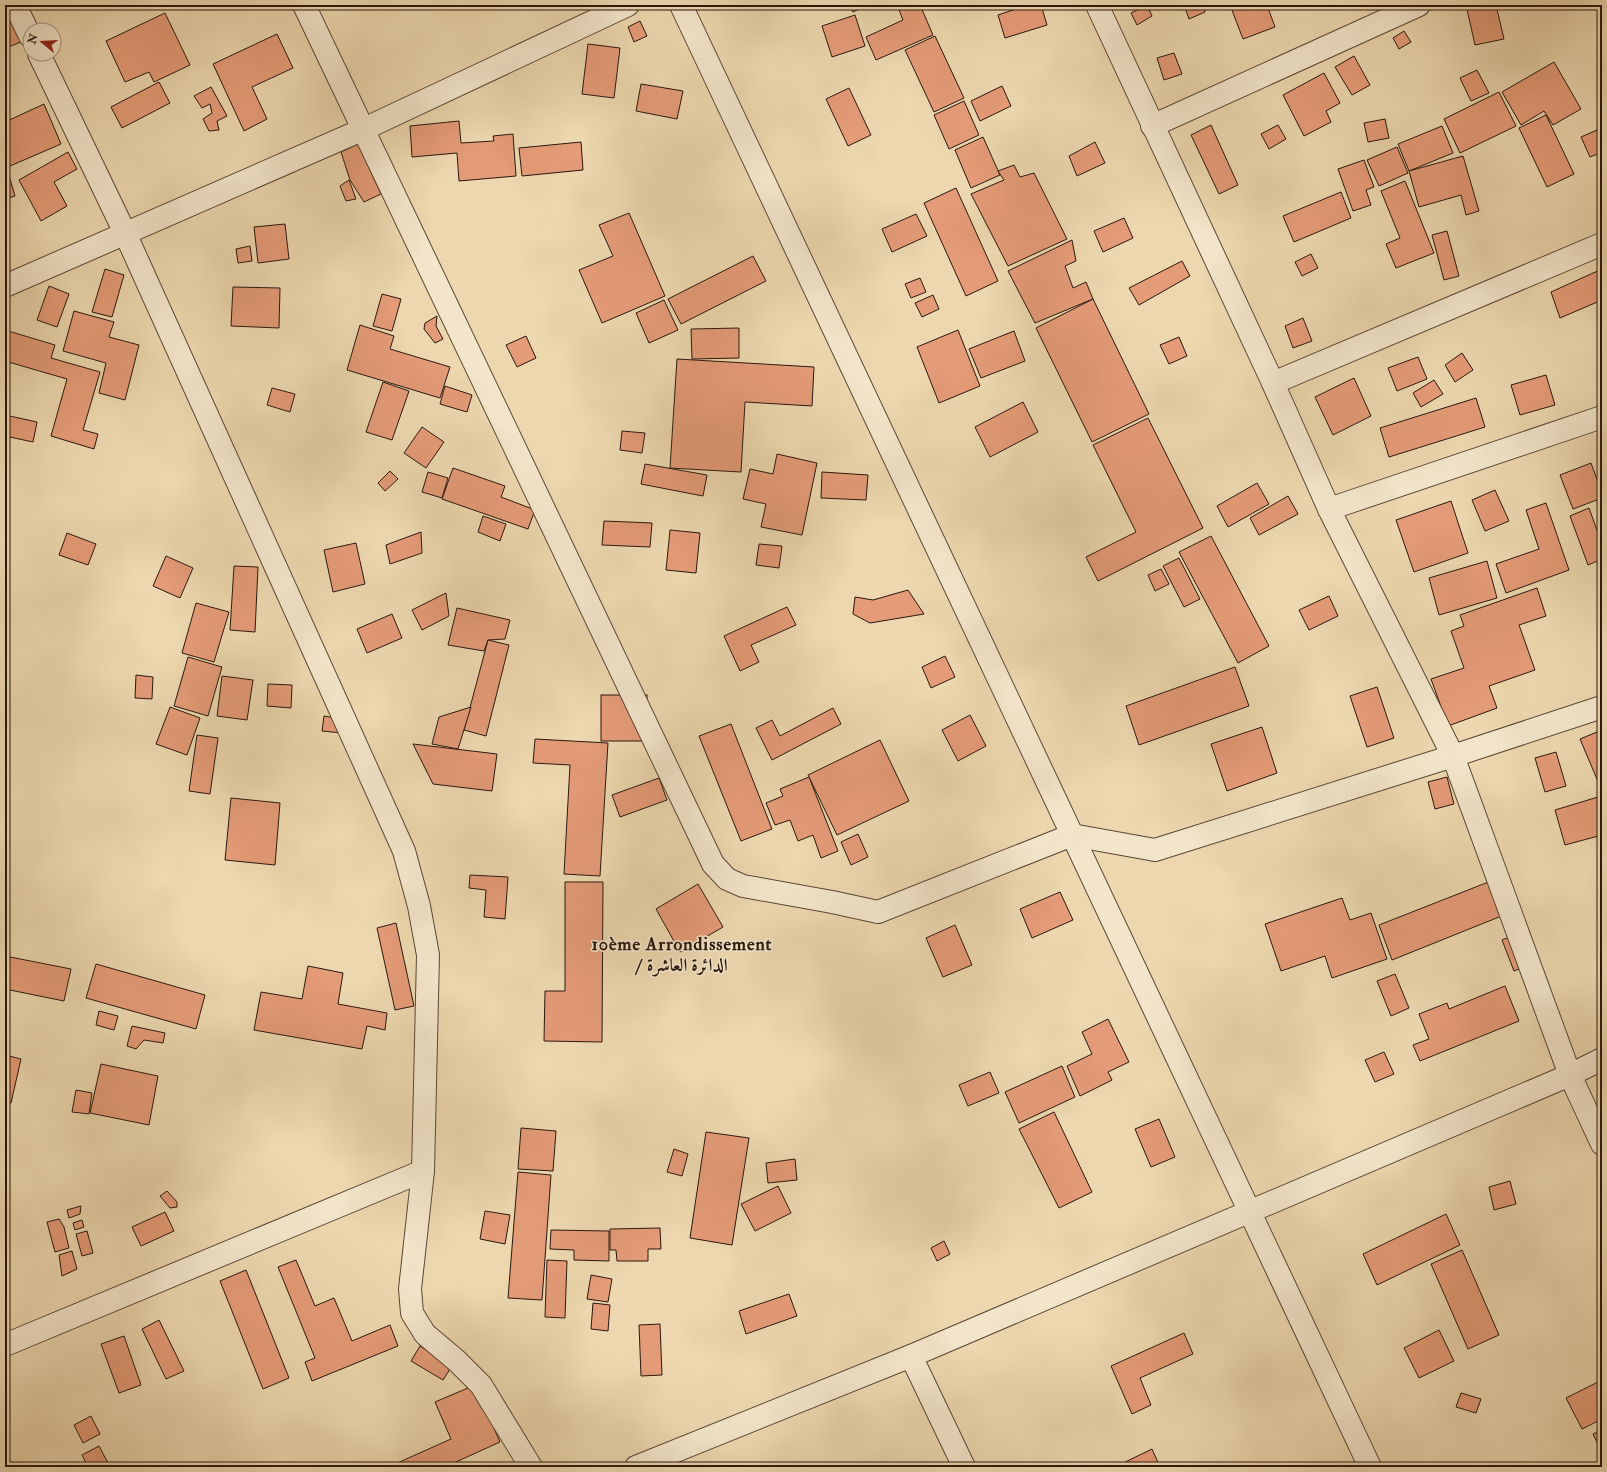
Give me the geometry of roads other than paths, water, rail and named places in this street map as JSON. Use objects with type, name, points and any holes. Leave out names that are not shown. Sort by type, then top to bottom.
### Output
[{"type":"street","points":[[15,5],[23,22]]},
{"type":"street","points":[[304,5],[713,864],[727,879],[743,886],[878,912],[1072,835],[1155,850],[1454,756],[1602,707]]},
{"type":"street","points":[[5,286],[364,129],[628,5]]},
{"type":"street","points":[[681,5],[1370,1467]]},
{"type":"street","points":[[1097,5],[1152,126],[1274,383],[1329,509],[1454,756],[1570,1075],[1602,1144]]},
{"type":"street","points":[[1152,126],[1420,5]]},
{"type":"street","points":[[42,62],[125,233],[404,851],[419,906],[428,955],[423,1171],[410,1290],[412,1313],[425,1334],[458,1361],[481,1385],[531,1467]]},
{"type":"street","points":[[1274,383],[1602,244]]},
{"type":"street","points":[[1329,509],[1602,417]]},
{"type":"street","points":[[636,1467],[911,1356],[1570,1075],[1602,1059]]},
{"type":"street","points":[[5,1344],[423,1171]]},
{"type":"street","points":[[911,1356],[964,1467]]},
{"type":"district","name":"10ème Arrondissement / الدائرة العاشرة","points":[[682,954]]}]
